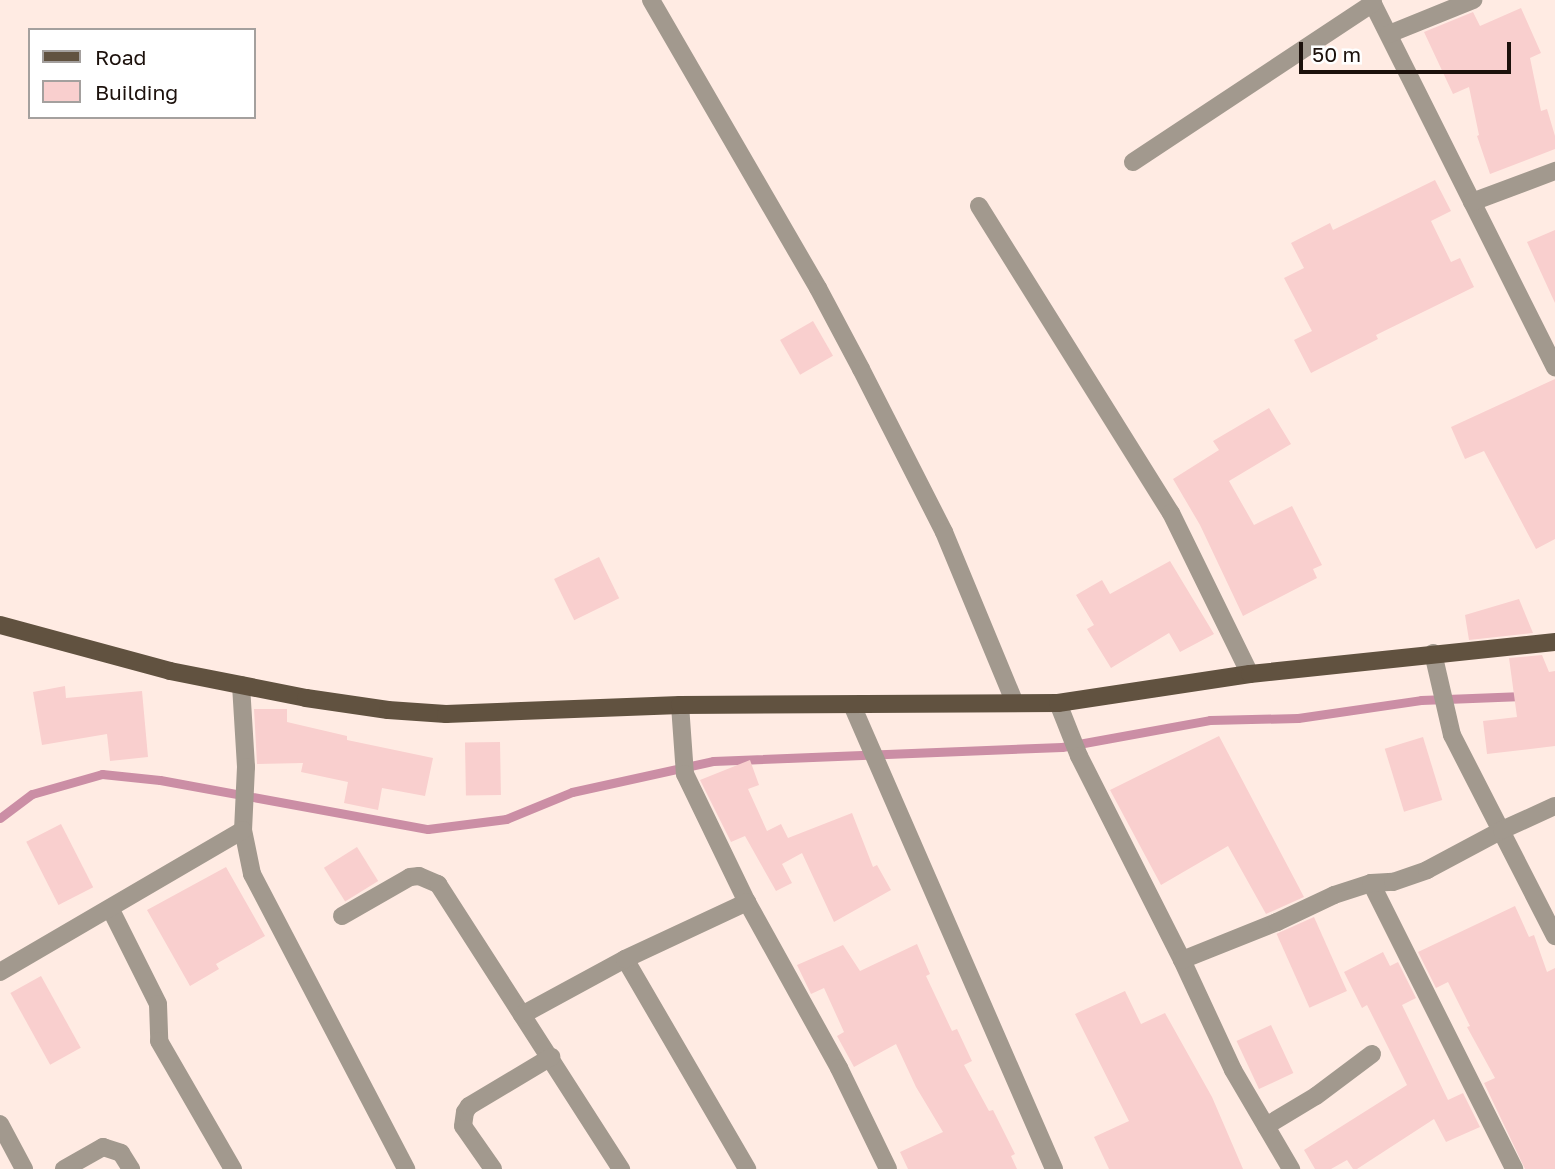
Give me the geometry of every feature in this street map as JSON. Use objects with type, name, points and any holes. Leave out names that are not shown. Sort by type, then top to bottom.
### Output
[{"type":"main road","points":[[0,625],[170,671],[374,708],[446,714],[680,705],[1058,703],[1250,674],[1555,642]]},
{"type":"street","points":[[651,0],[818,288],[861,369],[944,533],[1015,703]]},
{"type":"street","points":[[1389,33],[1473,0]]},
{"type":"street","points":[[1133,162],[1372,2],[1555,367]]},
{"type":"street","points":[[1472,202],[1555,171]]},
{"type":"street","points":[[979,206],[1171,513],[1250,674]]},
{"type":"street","points":[[1433,653],[1452,735],[1555,936]]},
{"type":"street","points":[[242,685],[246,767],[243,830],[252,874],[406,1169]]},
{"type":"street","points":[[1058,703],[1079,757],[1182,960],[1233,1070],[1291,1169]]},
{"type":"street","points":[[680,705],[685,774],[747,902],[839,1068],[888,1169]]},
{"type":"street","points":[[852,705],[1054,1169]]},
{"type":"street","points":[[1182,960],[1278,922],[1334,895],[1371,883],[1393,883],[1427,870],[1502,830],[1555,806]]},
{"type":"street","points":[[0,972],[111,910],[243,830]]},
{"type":"street","points":[[342,916],[410,877],[419,876],[438,884],[621,1169]]},
{"type":"street","points":[[1371,883],[1514,1169]]},
{"type":"street","points":[[522,1016],[625,959],[747,902]]},
{"type":"street","points":[[111,910],[158,1004],[159,1041],[233,1169]]},
{"type":"street","points":[[625,959],[747,1169]]},
{"type":"street","points":[[1266,1126],[1316,1096],[1372,1054]]},
{"type":"street","points":[[493,1169],[463,1126],[465,1112],[551,1057]]},
{"type":"street","points":[[0,1124],[24,1169]]},
{"type":"street","points":[[64,1169],[103,1147],[121,1153],[131,1169]]},
{"type":"building","points":[[1521,8],[1541,53],[1530,58],[1541,111],[1547,109],[1555,136],[1555,149],[1490,174],[1477,136],[1479,135],[1469,87],[1453,94],[1424,32],[1473,12],[1480,26]]},
{"type":"building","points":[[1435,180],[1451,211],[1431,221],[1451,262],[1460,258],[1474,287],[1376,335],[1378,339],[1311,373],[1294,340],[1312,331],[1284,278],[1304,268],[1291,243],[1330,223],[1333,230]]},
{"type":"building","points":[[1555,230],[1555,303],[1527,242]]},
{"type":"building","points":[[813,321],[833,356],[800,375],[780,340]]},
{"type":"building","points":[[1555,379],[1555,539],[1536,549],[1484,451],[1465,459],[1451,427]]},
{"type":"building","points":[[1269,408],[1291,444],[1229,481],[1254,525],[1292,506],[1322,565],[1313,569],[1317,578],[1243,616],[1200,525],[1173,479],[1219,450],[1213,441]]},
{"type":"building","points":[[599,557],[619,598],[574,620],[554,579]]},
{"type":"building","points":[[1170,561],[1214,634],[1180,652],[1169,633],[1111,668],[1087,629],[1094,625],[1076,595],[1102,580],[1110,594]]},
{"type":"building","points":[[1519,599],[1533,633],[1469,640],[1465,615]]},
{"type":"building","points":[[1542,655],[1549,672],[1555,671],[1555,746],[1487,754],[1483,721],[1517,717],[1509,658]]},
{"type":"building","points":[[65,686],[66,698],[142,691],[148,757],[110,761],[107,734],[42,745],[33,692]]},
{"type":"building","points":[[254,709],[287,709],[287,722],[347,736],[347,740],[433,758],[425,796],[382,788],[378,810],[344,803],[348,782],[301,772],[303,763],[257,764]]},
{"type":"building","points":[[1219,736],[1304,897],[1266,914],[1228,846],[1161,885],[1110,790]]},
{"type":"building","points":[[1423,737],[1442,800],[1404,812],[1385,749]]},
{"type":"building","points":[[500,742],[501,795],[466,796],[465,743]]},
{"type":"building","points":[[750,760],[759,785],[748,789],[767,831],[781,824],[788,838],[852,813],[873,867],[877,865],[891,890],[834,922],[802,853],[782,864],[792,883],[776,891],[745,836],[731,842],[700,780]]},
{"type":"building","points":[[61,824],[93,887],[58,905],[26,842]]},
{"type":"building","points":[[357,847],[378,881],[345,902],[324,868]]},
{"type":"building","points":[[226,867],[265,936],[216,964],[219,969],[190,986],[147,910]]},
{"type":"building","points":[[1515,906],[1529,937],[1534,935],[1547,972],[1555,968],[1555,1169],[1525,1169],[1484,1083],[1495,1078],[1467,1027],[1470,1026],[1448,982],[1436,988],[1418,952]]},
{"type":"building","points":[[1314,917],[1347,991],[1309,1008],[1277,934]]},
{"type":"building","points":[[917,944],[930,974],[926,976],[952,1031],[957,1029],[972,1061],[964,1065],[989,1111],[993,1110],[1015,1154],[1011,1156],[1017,1169],[908,1169],[900,1152],[943,1132],[916,1087],[896,1044],[854,1067],[837,1036],[844,1032],[824,988],[811,994],[797,965],[843,945],[860,971]]},
{"type":"building","points":[[1383,952],[1390,966],[1398,962],[1416,998],[1402,1005],[1448,1100],[1463,1093],[1480,1127],[1446,1142],[1434,1119],[1357,1169],[1353,1169],[1347,1160],[1331,1169],[1315,1169],[1304,1150],[1407,1085],[1367,1005],[1362,1008],[1344,972]]},
{"type":"building","points":[[41,976],[81,1048],[50,1065],[10,993]]},
{"type":"building","points":[[1125,991],[1141,1024],[1165,1013],[1212,1097],[1243,1169],[1109,1169],[1094,1137],[1129,1121],[1075,1014]]},
{"type":"building","points":[[1271,1025],[1293,1073],[1259,1089],[1237,1041]]},
{"type":"waterway","points":[[0,818],[32,794],[102,774],[160,780],[428,829],[506,819],[572,792],[713,761],[1062,747],[1210,720],[1298,718],[1421,700],[1523,696]]}]
